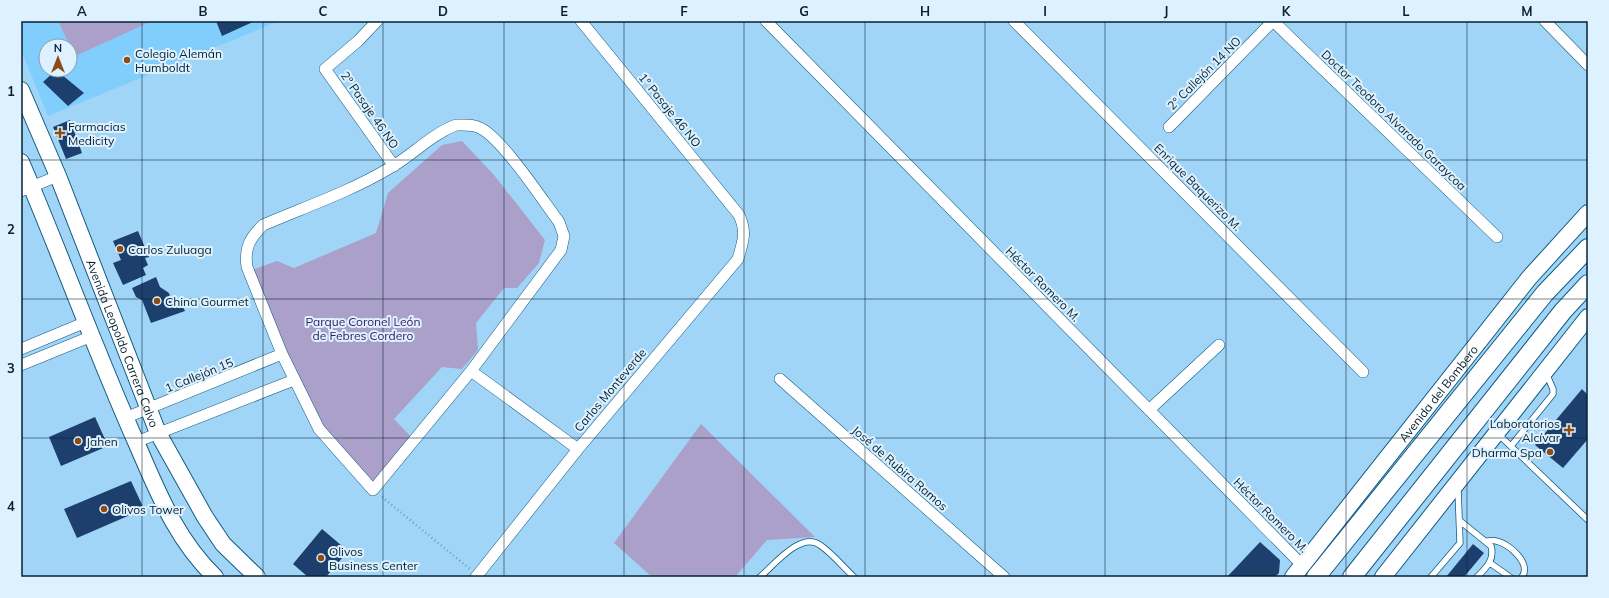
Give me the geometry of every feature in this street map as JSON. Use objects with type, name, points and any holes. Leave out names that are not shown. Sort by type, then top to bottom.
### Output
[{"type":"main road","name":"Avenida Leopoldo Carrera Calvo","points":[[21,90],[58,176],[158,433],[212,528],[223,544],[257,577]]},
{"type":"main road","name":"Avenida Leopoldo Carrera Calvo","points":[[21,162],[26,188],[89,329],[125,418],[164,506],[180,534],[203,565],[215,577]]},
{"type":"main road","name":"Avenida del Bombero","points":[[1298,571],[1529,278],[1588,213]]},
{"type":"main road","name":"Avenida del Bombero","points":[[1316,577],[1545,293],[1588,248]]},
{"type":"main road","points":[[1352,577],[1563,311],[1588,284]]},
{"type":"main road","points":[[1383,577],[1545,370],[1588,318]]},
{"type":"street","name":"2° Pasaje 46 NO","points":[[377,21],[358,41],[325,69],[394,166]]},
{"type":"street","name":"1° Pasaje 46 NO","points":[[582,21],[739,215]]},
{"type":"street","name":"Héctor Romero M.","points":[[766,21],[1149,410],[1298,571]]},
{"type":"street","name":"Enrique Baquerizo M.","points":[[1014,21],[1363,372]]},
{"type":"street","name":"2° Callejón 14 NO","points":[[1169,127],[1273,21]]},
{"type":"street","name":"Doctor Teodoro Alvarado Garaycoa","points":[[1273,21],[1496,237]]},
{"type":"street","points":[[1545,21],[1588,65]]},
{"type":"street","points":[[456,124],[470,124],[481,128],[495,138],[559,222],[564,236],[561,250],[471,371],[373,490],[319,429],[282,354],[247,267],[246,252],[251,238],[263,225],[367,181],[394,166],[440,131],[456,124]]},
{"type":"street","points":[[26,188],[58,176]]},
{"type":"street","name":"Carlos Monteverde","points":[[477,576],[578,449],[738,259],[744,240],[744,226],[739,215]]},
{"type":"street","points":[[21,349],[89,329]]},
{"type":"street","points":[[21,365],[89,329]]},
{"type":"street","points":[[1149,410],[1219,345]]},
{"type":"street","name":"1 Callejón 15","points":[[125,418],[282,354]]},
{"type":"street","points":[[471,371],[578,449]]},
{"type":"street","name":"José de Rubira Ramos","points":[[780,379],[1004,577]]},
{"type":"street","points":[[136,442],[294,380]]},
{"type":"lane","points":[[1511,446],[1553,394],[1553,389],[1545,370]]},
{"type":"lane","points":[[1496,432],[1588,520]]},
{"type":"lane","points":[[1431,577],[1460,543],[1457,482]]},
{"type":"lane","points":[[1460,521],[1487,541],[1493,551],[1490,563],[1477,577]]},
{"type":"lane","points":[[760,577],[795,545],[805,541],[820,544],[854,577]]},
{"type":"lane","points":[[1487,541],[1502,543],[1520,558],[1525,568],[1525,573],[1522,577]]},
{"type":"lane","points":[[1490,563],[1510,577]]},
{"type":"path","points":[[373,490],[477,576]]},
{"type":"shaded area","name":"Colegio Alemán Humboldt","points":[[21,21],[279,21],[48,116],[21,50]]},
{"type":"green space","points":[[58,21],[152,21],[78,55],[78,38],[66,38]]},
{"type":"green space","name":"Parque Coronel León de Febres Cordero","points":[[462,141],[494,175],[545,240],[539,263],[517,288],[504,288],[476,323],[478,350],[462,369],[442,367],[394,419],[414,440],[373,490],[319,429],[249,271],[277,261],[294,268],[376,233],[388,193],[442,145]]},
{"type":"green space","points":[[701,424],[815,537],[767,540],[735,577],[652,577],[614,543]]},
{"type":"building","points":[[216,21],[255,21],[222,36]]},
{"type":"building","points":[[47,78],[66,78],[84,93],[68,106],[43,82]]},
{"type":"building","points":[[70,120],[82,153],[66,159],[53,127]]},
{"type":"building","points":[[138,231],[149,257],[145,258],[148,265],[143,268],[146,275],[123,285],[113,263],[121,260],[113,241]]},
{"type":"building","name":"China Gourmet","points":[[156,277],[160,287],[169,293],[171,301],[177,300],[179,305],[182,305],[185,311],[151,323],[142,300],[136,297],[132,288]]},
{"type":"building","points":[[1582,389],[1588,395],[1588,439],[1563,468],[1535,445]]},
{"type":"building","name":"Jahen","points":[[95,417],[108,446],[61,466],[49,437]]},
{"type":"building","name":"Olivos Tower","points":[[131,481],[144,509],[77,538],[64,509]]},
{"type":"building","name":"Olivos Business Center","points":[[322,529],[348,551],[326,577],[308,577],[293,564]]},
{"type":"building","points":[[1260,542],[1280,560],[1279,573],[1275,577],[1227,577]]},
{"type":"building","points":[[1473,544],[1484,553],[1464,577],[1446,577]]},
{"type":"place","name":"Colegio Alemán Humboldt","points":[[127,60]]},
{"type":"place","name":"Farmacias Medicity","points":[[60,133]]},
{"type":"place","name":"Carlos Zuluaga","points":[[120,249]]},
{"type":"place","name":"China Gourmet","points":[[157,301]]},
{"type":"place","name":"Laboratorios Alcívar","points":[[1569,430]]},
{"type":"place","name":"Jahen","points":[[78,441]]},
{"type":"place","name":"Dharma Spa","points":[[1550,452]]},
{"type":"place","name":"Olivos Tower","points":[[104,509]]},
{"type":"place","name":"Olivos Business Center","points":[[321,558]]}]
